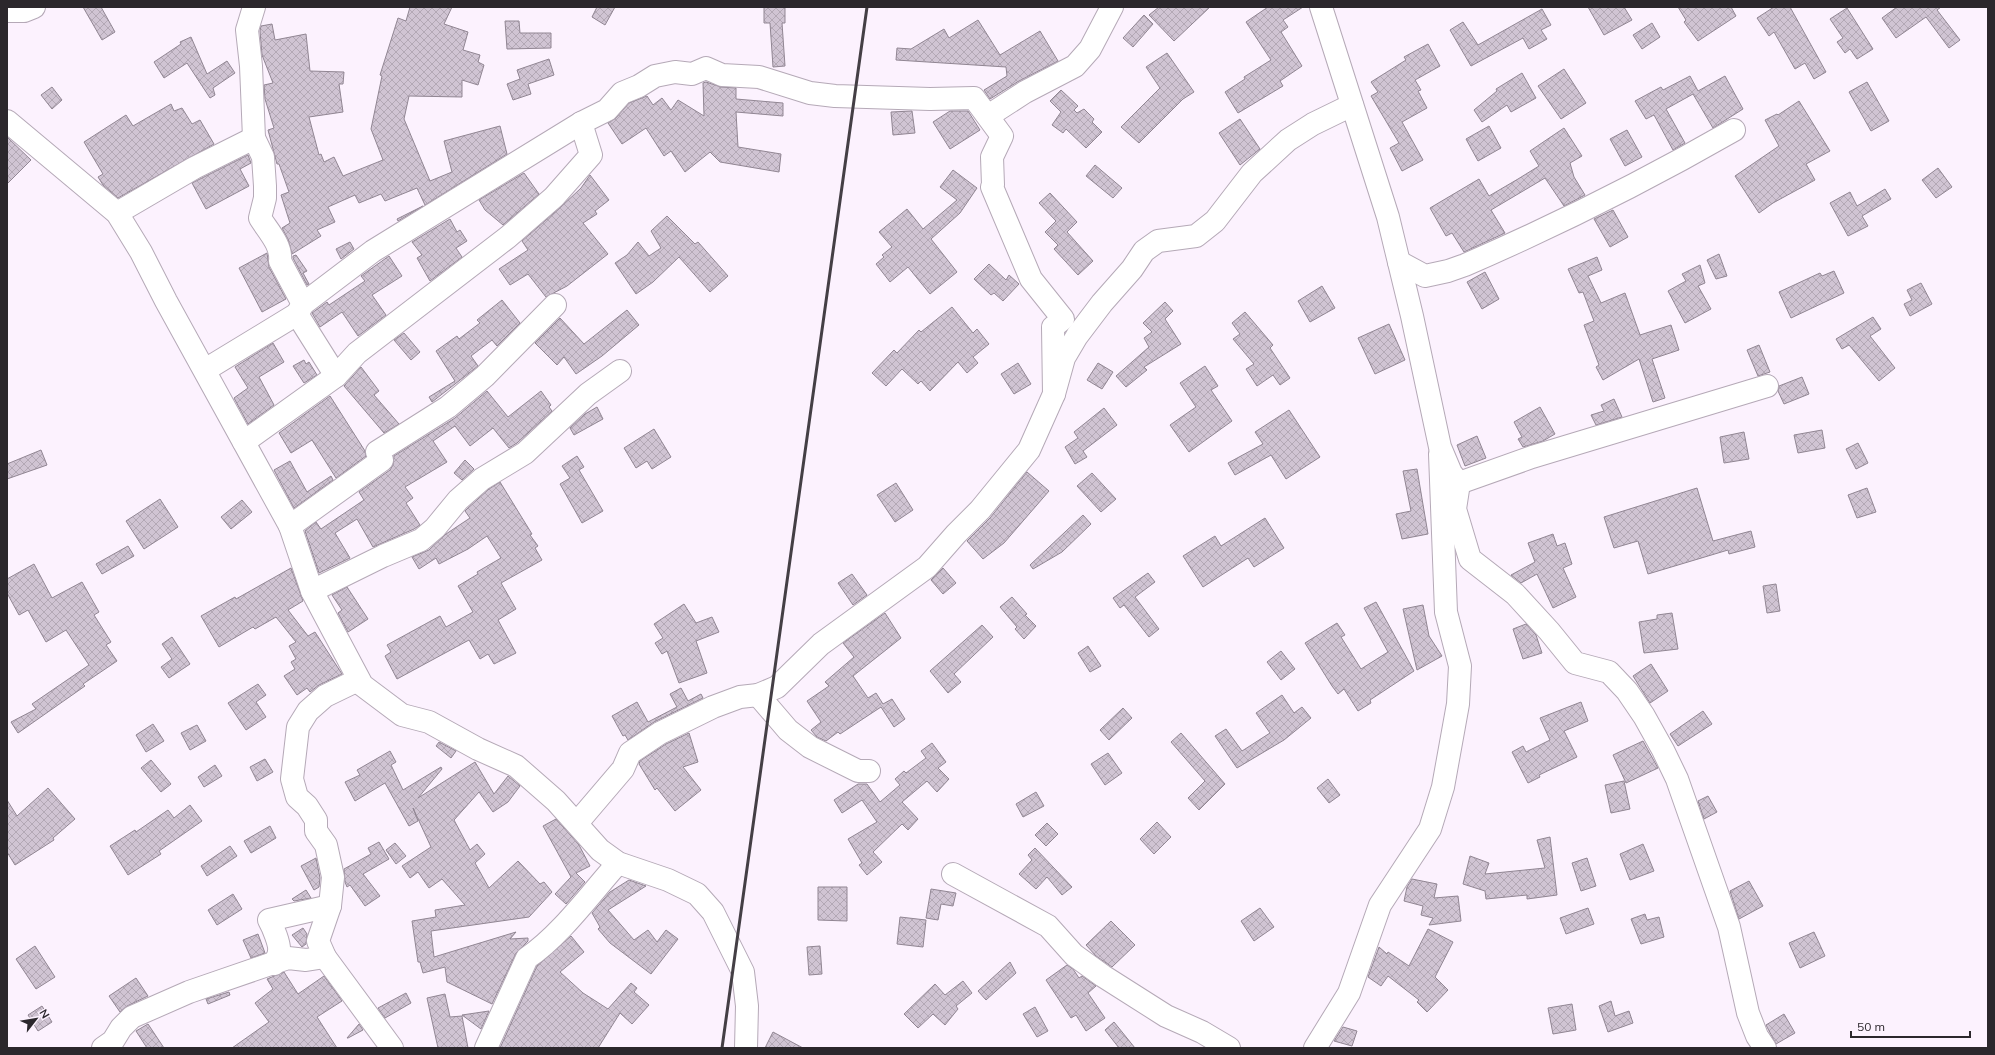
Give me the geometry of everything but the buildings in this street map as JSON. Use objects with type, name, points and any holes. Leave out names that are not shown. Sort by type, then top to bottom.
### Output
[{"type":"street","points":[[7,11],[24,11],[34,7]]},
{"type":"street","points":[[254,7],[247,30],[252,78],[254,138],[263,157],[265,198],[260,218],[277,244],[281,256],[280,261],[300,309],[336,376]]},
{"type":"street","points":[[988,116],[1025,92],[1075,66],[1090,49],[1112,7]]},
{"type":"street","points":[[1315,1048],[1349,993],[1380,905],[1430,830],[1443,787],[1458,704],[1460,666],[1446,612],[1440,447],[1400,262],[1388,217],[1321,7]]},
{"type":"street","points":[[205,370],[300,309],[373,251],[580,123],[607,110],[622,93],[639,86],[655,76],[675,72],[692,74],[706,68],[722,75],[759,77],[810,93],[835,96],[930,99],[974,98],[1002,136],[992,157],[994,185],[992,187],[1031,279],[1063,319],[1053,327],[1054,394]]},
{"type":"street","points":[[577,823],[623,769],[630,753],[660,734],[713,708],[740,697],[758,695],[777,687],[821,644],[927,567],[956,534],[980,510],[1029,450],[1054,394],[1064,358],[1077,336],[1102,302],[1132,269],[1144,251],[1158,242],[1196,236],[1214,221],[1252,174],[1288,140],[1313,124],[1352,105]]},
{"type":"street","points":[[7,121],[117,213],[141,252],[166,301],[290,526],[312,591],[358,680],[362,685],[402,715],[429,722],[478,749],[516,766],[533,779],[577,823],[600,850],[618,863],[668,880],[697,894],[712,912],[743,972],[747,1006],[746,1048]]},
{"type":"street","points":[[244,442],[336,376],[357,354],[508,237],[554,197],[591,155],[580,123]]},
{"type":"street","points":[[1400,262],[1425,276],[1448,271],[1465,265],[1584,211],[1674,164],[1734,130]]},
{"type":"street","points":[[117,213],[194,168],[254,138]]},
{"type":"street","points":[[290,526],[382,460],[377,452],[448,407],[485,376],[555,306]]},
{"type":"street","points":[[312,591],[383,556],[421,540],[435,528],[458,500],[482,479],[525,453],[588,394],[620,372]]},
{"type":"street","points":[[1459,483],[1532,457],[1767,386]]},
{"type":"street","points":[[1440,447],[1451,472],[1459,483],[1455,509],[1470,559],[1514,594],[1549,631],[1575,663],[1609,672],[1628,692],[1663,750],[1677,779],[1729,927],[1748,1013],[1757,1036],[1765,1048]]},
{"type":"street","points":[[358,680],[325,696],[308,711],[298,727],[292,779],[297,797],[303,800],[316,820],[316,831],[326,845],[333,877],[330,906],[318,941],[325,958],[335,969],[383,1045]]},
{"type":"street","points":[[758,695],[788,730],[810,747],[858,772],[869,771]]},
{"type":"street","points":[[486,1048],[527,958],[539,950],[562,927],[618,863]]},
{"type":"street","points":[[953,874],[1048,926],[1074,955],[1103,976],[1166,1016],[1202,1032],[1229,1048]]},
{"type":"street","points":[[274,964],[279,951],[276,940],[276,932],[269,920],[330,906]]},
{"type":"street","points":[[103,1048],[113,1041],[121,1028],[132,1017],[189,992],[288,958],[306,960],[325,958]]},
{"type":"railway","points":[[722,1048],[867,7]]}]
